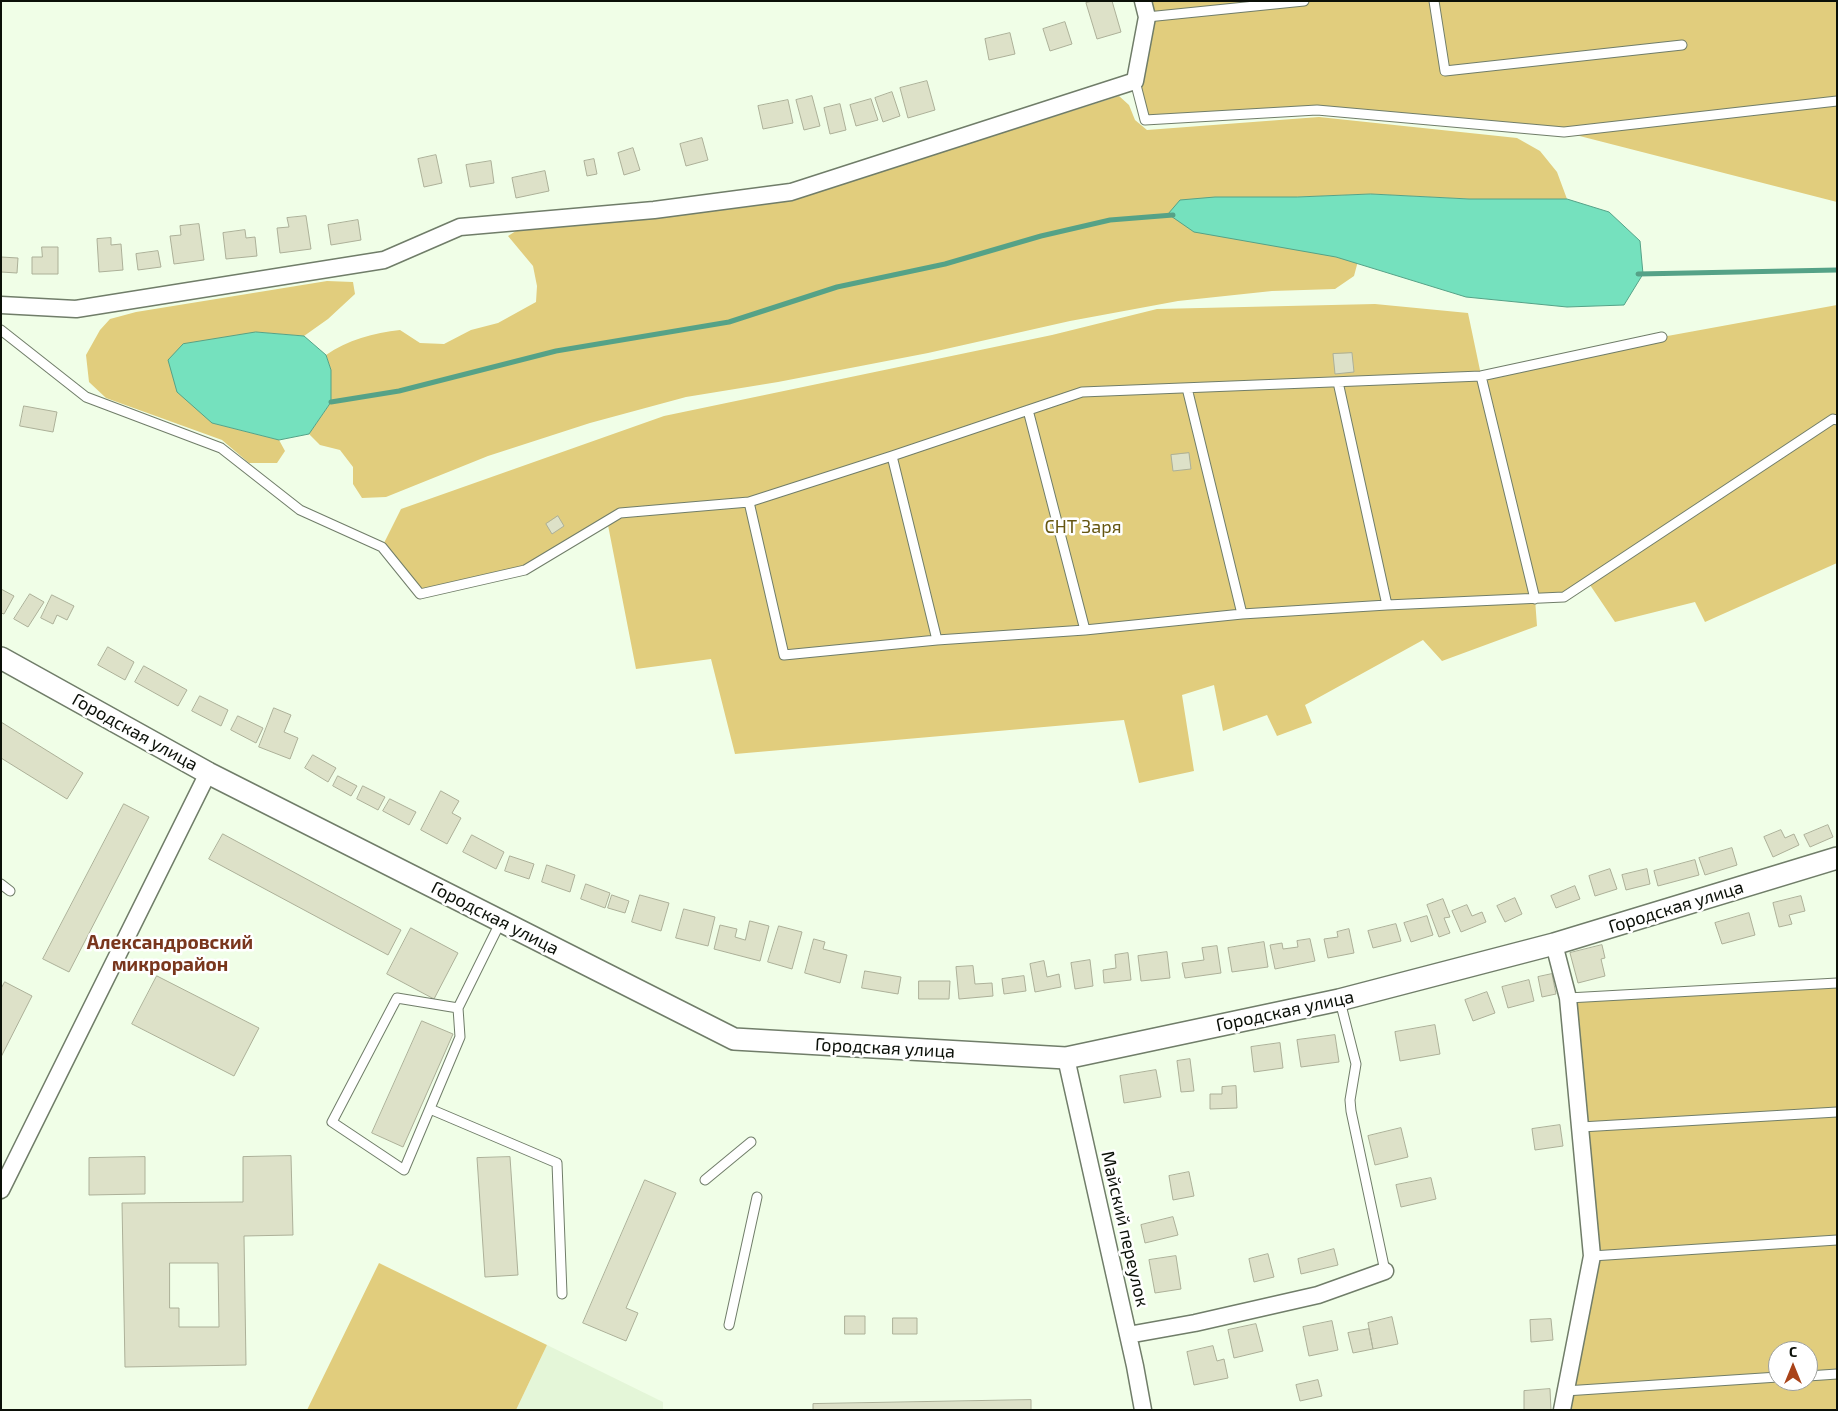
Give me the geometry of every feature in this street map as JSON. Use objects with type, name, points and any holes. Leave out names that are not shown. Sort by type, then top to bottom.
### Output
[{"type":"street","points":[[1,305],[76,309],[384,260],[460,227],[654,210],[791,192],[1135,81],[1145,9]]},
{"type":"street","name":"Городская улица","points":[[1,658],[208,773],[734,1040],[1066,1058],[1340,1000],[1554,944],[1837,858]]},
{"type":"street","points":[[1,1190],[208,773]]},
{"type":"street","points":[[1554,944],[1568,998],[1592,1256],[1562,1410]]},
{"type":"street","name":"Майский переулок","points":[[1066,1058],[1143,1410]]},
{"type":"street","points":[[1128,1335],[1195,1323],[1318,1296],[1385,1271]]},
{"type":"lane","points":[[1145,9],[1304,1]]},
{"type":"lane","points":[[1434,1],[1445,71],[1682,45]]},
{"type":"lane","points":[[1135,81],[1145,120],[1317,110],[1564,132],[1837,101]]},
{"type":"lane","points":[[1,330],[86,397],[221,448],[300,510],[382,547],[420,594],[525,570],[620,513],[750,502],[1082,392],[1482,376],[1662,338]]},
{"type":"lane","points":[[1482,376],[1535,599]]},
{"type":"lane","points":[[1338,382],[1386,605]]},
{"type":"lane","points":[[1187,388],[1242,614]]},
{"type":"lane","points":[[1028,410],[1086,630]]},
{"type":"lane","points":[[750,502],[784,654],[937,640],[1086,630],[1242,614],[1564,597],[1833,418],[1837,420]]},
{"type":"lane","points":[[892,456],[937,640]]},
{"type":"lane","points":[[1,884],[10,891]]},
{"type":"lane","points":[[458,1008],[397,998],[332,1122],[404,1170],[460,1037],[458,1008],[501,921]]},
{"type":"lane","points":[[1568,998],[1837,983]]},
{"type":"lane","points":[[1340,1000],[1356,1064],[1350,1100],[1351,1111],[1385,1271]]},
{"type":"lane","points":[[430,1109],[557,1163],[562,1294]]},
{"type":"lane","points":[[1581,1127],[1837,1112]]},
{"type":"lane","points":[[705,1180],[751,1142]]},
{"type":"lane","points":[[730,1325],[757,1197]]},
{"type":"lane","points":[[1592,1256],[1837,1240]]},
{"type":"lane","points":[[1818,1375],[1837,1374]]},
{"type":"lane","points":[[1565,1391],[1768,1378]]},
{"type":"shaded area","points":[[1371,194],[1469,199],[1567,199],[1609,212],[1640,241],[1643,274],[1624,305],[1567,307],[1466,297],[1336,257],[1194,232],[1168,214],[1180,200],[1215,197],[1297,197]]},
{"type":"shaded area","points":[[256,332],[304,336],[326,355],[331,370],[331,402],[309,434],[279,440],[212,423],[177,392],[168,360],[183,344]]},
{"type":"shaded area","points":[[547,1345],[663,1402],[663,1410],[516,1410]]},
{"type":"green space","points":[[1143,1],[1837,1],[1837,202],[1564,132],[1317,110],[1145,120],[1135,81]]},
{"type":"green space","points":[[1119,96],[1129,105],[1135,120],[1147,130],[1319,117],[1517,138],[1540,151],[1557,172],[1567,199],[1469,199],[1371,194],[1297,197],[1215,197],[1336,257],[1358,261],[1354,276],[1335,289],[1272,291],[1178,301],[1070,321],[928,353],[778,382],[686,397],[590,423],[488,456],[386,497],[362,498],[353,484],[353,467],[340,450],[320,445],[309,434],[331,402],[331,370],[326,355],[334,350],[361,338],[400,330],[420,343],[444,344],[471,330],[498,323],[536,302],[537,286],[533,266],[508,236],[519,229],[794,199]]},
{"type":"green space","points":[[327,281],[353,282],[355,294],[328,319],[304,336],[256,332],[212,423],[279,440],[285,451],[277,463],[249,463],[222,440],[106,398],[89,382],[86,355],[100,330],[110,319],[136,312]]},
{"type":"green space","name":"СНТ Заря","points":[[1375,304],[1468,313],[1481,375],[1662,337],[1837,305],[1837,563],[1705,622],[1695,602],[1615,622],[1588,582],[1564,597],[1535,599],[1537,626],[1442,661],[1423,640],[1305,705],[1312,723],[1277,736],[1267,715],[1223,731],[1214,685],[1182,695],[1194,771],[1139,783],[1124,720],[735,754],[711,659],[636,669],[607,520],[525,570],[420,594],[382,547],[401,509],[664,416],[1052,335],[1157,309]]},
{"type":"green space","points":[[1837,983],[1837,1410],[1562,1410],[1589,1277],[1568,998]]},
{"type":"green space","points":[[379,1263],[547,1345],[516,1410],[307,1410]]},
{"type":"building","points":[[1112,1],[1121,32],[1097,39],[1086,3]]},
{"type":"building","points":[[1065,22],[1072,44],[1050,51],[1043,29]]},
{"type":"building","points":[[1010,33],[1015,54],[989,60],[985,39]]},
{"type":"building","points":[[927,81],[935,110],[908,118],[900,88]]},
{"type":"building","points":[[892,92],[900,116],[883,122],[875,98]]},
{"type":"building","points":[[812,96],[820,126],[804,130],[796,100]]},
{"type":"building","points":[[871,99],[878,120],[856,126],[850,105]]},
{"type":"building","points":[[788,100],[793,123],[763,129],[758,106]]},
{"type":"building","points":[[840,104],[846,130],[830,134],[824,108]]},
{"type":"building","points":[[702,138],[708,160],[686,166],[680,144]]},
{"type":"building","points":[[633,148],[640,170],[624,175],[618,153]]},
{"type":"building","points":[[436,155],[442,183],[424,187],[418,159]]},
{"type":"building","points":[[594,159],[597,174],[587,176],[584,161]]},
{"type":"building","points":[[491,161],[494,183],[470,187],[466,165]]},
{"type":"building","points":[[545,171],[549,191],[516,198],[512,178]]},
{"type":"building","points":[[306,216],[311,249],[280,253],[277,228],[289,227],[287,218]]},
{"type":"building","points":[[358,220],[361,240],[331,245],[328,225]]},
{"type":"building","points":[[199,224],[204,260],[174,264],[170,236],[181,235],[180,226]]},
{"type":"building","points":[[245,230],[246,238],[255,237],[257,256],[226,259],[223,233]]},
{"type":"building","points":[[111,238],[111,245],[121,244],[123,270],[99,272],[97,239]]},
{"type":"building","points":[[42,247],[58,247],[58,274],[32,274],[32,257],[42,257]]},
{"type":"building","points":[[158,251],[161,267],[138,270],[136,254]]},
{"type":"building","points":[[1,257],[18,258],[17,273],[1,272]]},
{"type":"building","points":[[1352,353],[1354,372],[1335,374],[1333,354]]},
{"type":"building","points":[[24,406],[57,412],[53,432],[20,426]]},
{"type":"building","points":[[1189,453],[1191,469],[1173,471],[1171,455]]},
{"type":"building","points":[[558,516],[564,526],[552,534],[546,524]]},
{"type":"building","points":[[1,589],[14,596],[4,614],[1,613]]},
{"type":"building","points":[[30,594],[44,602],[28,627],[14,619]]},
{"type":"building","points":[[52,595],[74,606],[67,620],[57,615],[53,624],[41,618]]},
{"type":"building","points":[[108,647],[134,662],[125,680],[98,665]]},
{"type":"building","points":[[144,666],[187,690],[178,706],[135,682]]},
{"type":"building","points":[[200,696],[228,710],[221,726],[192,711]]},
{"type":"building","points":[[274,708],[291,715],[284,732],[298,738],[290,759],[259,747]]},
{"type":"building","points":[[238,716],[263,728],[256,743],[231,730]]},
{"type":"building","points":[[1,722],[83,773],[67,799],[1,758]]},
{"type":"building","points":[[313,755],[336,768],[328,782],[305,768]]},
{"type":"building","points":[[338,776],[357,786],[351,796],[333,786]]},
{"type":"building","points":[[363,786],[385,797],[378,810],[357,799]]},
{"type":"building","points":[[441,791],[459,801],[452,813],[461,818],[447,844],[421,830]]},
{"type":"building","points":[[390,799],[416,812],[409,825],[383,811]]},
{"type":"building","points":[[124,804],[149,817],[69,972],[43,959]]},
{"type":"building","points":[[1828,825],[1833,837],[1810,847],[1804,835]]},
{"type":"building","points":[[1781,830],[1785,838],[1794,834],[1799,845],[1773,857],[1764,837]]},
{"type":"building","points":[[223,834],[401,930],[388,955],[209,859]]},
{"type":"building","points":[[472,835],[504,852],[496,869],[463,852]]},
{"type":"building","points":[[1732,848],[1737,865],[1705,875],[1699,858]]},
{"type":"building","points":[[510,856],[534,864],[529,879],[505,871]]},
{"type":"building","points":[[1695,860],[1699,875],[1658,886],[1654,871]]},
{"type":"building","points":[[547,865],[575,875],[570,892],[542,882]]},
{"type":"building","points":[[1610,869],[1617,889],[1595,896],[1589,876]]},
{"type":"building","points":[[1647,869],[1650,884],[1626,890],[1622,875]]},
{"type":"building","points":[[586,884],[610,893],[605,908],[581,899]]},
{"type":"building","points":[[1575,886],[1580,899],[1556,908],[1551,896]]},
{"type":"building","points":[[612,895],[629,901],[625,913],[608,908]]},
{"type":"building","points":[[640,895],[669,903],[661,931],[632,922]]},
{"type":"building","points":[[1801,896],[1805,911],[1789,915],[1792,924],[1779,927],[1773,903]]},
{"type":"building","points":[[1515,898],[1522,914],[1505,922],[1497,906]]},
{"type":"building","points":[[1443,899],[1450,917],[1444,918],[1450,933],[1439,937],[1427,905]]},
{"type":"building","points":[[1467,905],[1472,916],[1482,912],[1486,922],[1461,932],[1452,911]]},
{"type":"building","points":[[684,909],[715,917],[708,946],[676,938]]},
{"type":"building","points":[[1749,913],[1755,935],[1722,944],[1715,923]]},
{"type":"building","points":[[1427,916],[1433,935],[1411,942],[1404,923]]},
{"type":"building","points":[[750,921],[769,926],[760,961],[714,949],[720,925],[737,929],[735,937],[745,940]]},
{"type":"building","points":[[1396,924],[1401,941],[1373,948],[1368,931]]},
{"type":"building","points":[[779,926],[802,932],[792,969],[768,962]]},
{"type":"building","points":[[411,928],[458,953],[434,999],[387,974]]},
{"type":"building","points":[[1349,929],[1354,953],[1328,958],[1324,939],[1338,937],[1337,932]]},
{"type":"building","points":[[814,939],[825,942],[823,949],[847,955],[840,983],[805,973]]},
{"type":"building","points":[[1310,939],[1315,961],[1275,969],[1270,945],[1282,943],[1283,949],[1298,947],[1297,941]]},
{"type":"building","points":[[1264,942],[1268,967],[1232,972],[1228,948]]},
{"type":"building","points":[[1602,945],[1605,958],[1601,959],[1605,976],[1578,983],[1570,953]]},
{"type":"building","points":[[1217,946],[1221,973],[1185,978],[1182,963],[1204,960],[1202,948]]},
{"type":"building","points":[[1167,952],[1170,978],[1141,981],[1138,956]]},
{"type":"building","points":[[1128,953],[1131,980],[1104,983],[1103,970],[1116,968],[1115,955]]},
{"type":"building","points":[[1090,960],[1093,986],[1075,989],[1071,963]]},
{"type":"building","points":[[1044,961],[1047,977],[1059,974],[1061,987],[1035,992],[1030,964]]},
{"type":"building","points":[[973,966],[975,984],[992,983],[993,996],[959,999],[956,967]]},
{"type":"building","points":[[865,971],[901,977],[898,994],[862,988]]},
{"type":"building","points":[[1552,974],[1556,994],[1542,997],[1538,977]]},
{"type":"building","points":[[157,976],[259,1028],[234,1076],[132,1024]]},
{"type":"building","points":[[1024,976],[1026,991],[1004,994],[1002,979]]},
{"type":"building","points":[[1529,980],[1534,1001],[1508,1008],[1502,987]]},
{"type":"building","points":[[919,981],[950,981],[949,999],[919,999]]},
{"type":"building","points":[[5,982],[32,996],[1,1057],[1,989]]},
{"type":"building","points":[[1487,992],[1495,1013],[1473,1021],[1465,1000]]},
{"type":"building","points":[[422,1021],[453,1034],[403,1147],[372,1133]]},
{"type":"building","points":[[1435,1025],[1440,1054],[1400,1061],[1395,1032]]},
{"type":"building","points":[[1335,1035],[1339,1062],[1301,1067],[1297,1040]]},
{"type":"building","points":[[1280,1043],[1283,1068],[1254,1072],[1251,1047]]},
{"type":"building","points":[[1190,1059],[1194,1091],[1181,1092],[1177,1061]]},
{"type":"building","points":[[1156,1070],[1161,1097],[1124,1103],[1120,1076]]},
{"type":"building","points":[[1236,1086],[1237,1108],[1210,1109],[1210,1094],[1222,1094],[1222,1087]]},
{"type":"building","points":[[1560,1125],[1563,1146],[1535,1150],[1532,1129]]},
{"type":"building","points":[[1401,1128],[1408,1157],[1375,1165],[1368,1136]]},
{"type":"building","points":[[291,1156],[293,1235],[244,1236],[246,1365],[125,1367],[122,1203],[243,1202],[243,1157]],"holes":[[[170,1263],[218,1263],[219,1327],[179,1327],[179,1308],[170,1308]]]},
{"type":"building","points":[[145,1157],[145,1194],[89,1195],[89,1158]]},
{"type":"building","points":[[510,1157],[518,1275],[485,1277],[477,1158]]},
{"type":"building","points":[[1189,1172],[1194,1196],[1173,1200],[1169,1176]]},
{"type":"building","points":[[1431,1178],[1436,1199],[1401,1207],[1396,1185]]},
{"type":"building","points":[[645,1180],[676,1193],[626,1308],[638,1313],[626,1341],[583,1323]]},
{"type":"building","points":[[1173,1217],[1178,1235],[1145,1243],[1141,1225]]},
{"type":"building","points":[[1334,1249],[1338,1265],[1301,1274],[1298,1259]]},
{"type":"building","points":[[1268,1254],[1274,1277],[1254,1282],[1249,1259]]},
{"type":"building","points":[[1176,1256],[1181,1289],[1155,1293],[1149,1260]]},
{"type":"building","points":[[845,1316],[865,1316],[865,1334],[845,1334]]},
{"type":"building","points":[[1392,1317],[1398,1344],[1373,1349],[1368,1323]]},
{"type":"building","points":[[893,1318],[917,1318],[917,1334],[893,1334]]},
{"type":"building","points":[[1551,1319],[1553,1340],[1531,1342],[1530,1320]]},
{"type":"building","points":[[1332,1321],[1338,1350],[1309,1356],[1303,1327]]},
{"type":"building","points":[[1256,1324],[1263,1351],[1234,1358],[1228,1330]]},
{"type":"building","points":[[1369,1329],[1373,1349],[1353,1353],[1348,1333]]},
{"type":"building","points":[[1213,1346],[1217,1361],[1224,1359],[1228,1378],[1194,1385],[1187,1352]]},
{"type":"building","points":[[1318,1380],[1322,1396],[1300,1401],[1296,1385]]},
{"type":"building","points":[[1550,1389],[1551,1410],[1524,1410],[1524,1391]]},
{"type":"building","points":[[1031,1400],[1031,1410],[813,1410],[813,1404]]},
{"type":"waterway","points":[[331,402],[399,391],[556,351],[729,322],[837,287],[945,264],[1041,236],[1110,220],[1173,215]]},
{"type":"waterway","points":[[1638,274],[1837,270]]},
{"type":"district","name":"Александровский микрорайон","points":[[170,954]]}]
